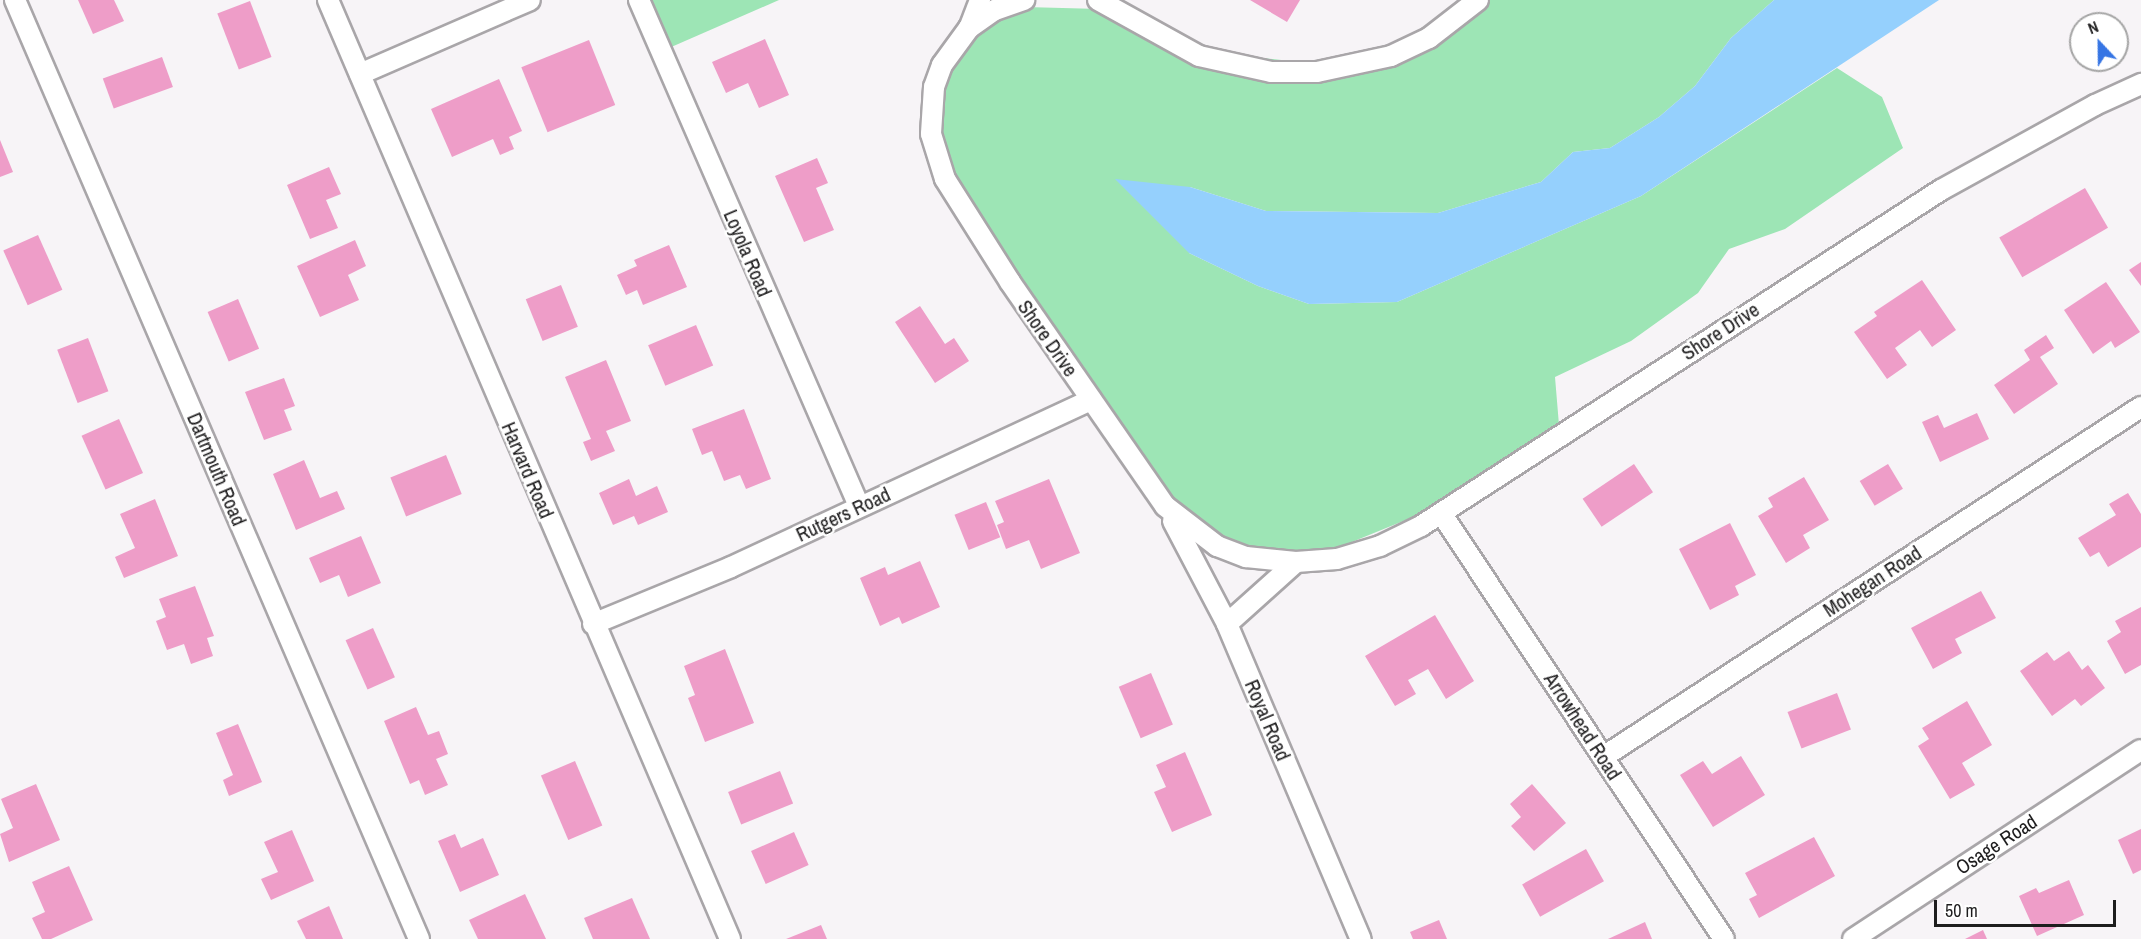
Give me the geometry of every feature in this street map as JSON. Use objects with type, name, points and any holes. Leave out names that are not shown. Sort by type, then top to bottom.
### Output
[{"type":"street","name":"Dartmouth Road","points":[[15,0],[419,939]]},
{"type":"street","name":"Harvard Road","points":[[328,0],[593,624],[730,939]]},
{"type":"street","points":[[360,74],[530,0]]},
{"type":"street","name":"Loyola Road","points":[[639,0],[859,506]]},
{"type":"street","name":"Shore Drive","points":[[969,28],[980,0]]},
{"type":"street","name":"Shore Drive","points":[[1024,0],[995,10],[969,28],[951,48],[934,87],[931,134],[938,162],[1010,282],[1165,507],[1217,546],[1246,557],[1296,562],[1337,559],[1380,546],[1441,513],[1941,190],[2095,105],[2141,84]]},
{"type":"street","points":[[1098,0],[1146,24],[1199,56],[1271,72],[1317,72],[1391,56],[1429,38],[1478,0]]},
{"type":"street","points":[[1118,0],[1146,24]]},
{"type":"street","name":"Rutgers Road","points":[[593,624],[731,567],[1091,400]]},
{"type":"street","name":"Mohegan Road","points":[[1603,757],[2141,407]]},
{"type":"street","name":"Royal Road","points":[[1165,507],[1227,624],[1362,939]]},
{"type":"street","name":"Arrowhead Road","points":[[1441,513],[1724,939]]},
{"type":"street","points":[[1227,624],[1296,562]]},
{"type":"street","name":"Osage Road","points":[[1853,939],[2141,750]]},
{"type":"green space","points":[[642,0],[779,0],[669,48]]},
{"type":"green space","points":[[1472,0],[1774,0],[1731,38],[1695,86],[1659,117],[1610,148],[1573,152],[1541,182],[1438,213],[1266,211],[1190,187],[1189,253],[1258,286],[1309,304],[1397,302],[1641,196],[1837,68],[1882,97],[1903,148],[1785,229],[1729,249],[1698,293],[1631,341],[1555,377],[1560,437],[1484,488],[1303,562],[1192,536],[932,148],[941,73],[978,29],[1025,7],[1100,9],[1172,48],[1372,70]]},
{"type":"water","points":[[1774,0],[1939,0],[1641,196],[1397,302],[1309,304],[1258,286],[1189,253],[1115,179],[1190,187],[1266,211],[1438,213],[1541,182],[1573,152],[1610,148],[1659,117],[1695,86],[1731,38]]},
{"type":"building","points":[[78,0],[114,0],[124,21],[93,34]]},
{"type":"building","points":[[1250,0],[1300,0],[1287,22]]},
{"type":"building","points":[[250,1],[272,57],[239,70],[217,14]]},
{"type":"building","points":[[765,39],[789,95],[759,108],[748,83],[726,93],[712,62]]},
{"type":"building","points":[[589,40],[615,105],[548,132],[521,67]]},
{"type":"building","points":[[162,57],[173,87],[114,109],[103,79]]},
{"type":"building","points":[[499,79],[522,131],[509,137],[514,149],[500,155],[493,139],[452,157],[431,109]]},
{"type":"building","points":[[0,140],[13,172],[0,177]]},
{"type":"building","points":[[817,158],[828,183],[816,188],[834,230],[804,242],[775,176]]},
{"type":"building","points":[[329,167],[341,194],[326,200],[338,228],[310,239],[287,185]]},
{"type":"building","points":[[2085,188],[2108,228],[2022,277],[1999,238]]},
{"type":"building","points":[[38,235],[62,290],[28,305],[3,250]]},
{"type":"building","points":[[355,240],[366,266],[348,275],[359,300],[320,317],[297,266]]},
{"type":"building","points":[[669,245],[687,287],[643,305],[637,290],[626,295],[617,275],[637,266],[634,260]]},
{"type":"building","points":[[2141,262],[2141,286],[2129,270]]},
{"type":"building","points":[[1922,280],[1956,330],[1932,347],[1920,330],[1895,348],[1907,365],[1887,379],[1854,332],[1877,316],[1874,312]]},
{"type":"building","points":[[2106,282],[2140,332],[2115,348],[2111,341],[2093,354],[2064,310]]},
{"type":"building","points":[[561,285],[578,327],[543,341],[526,299]]},
{"type":"building","points":[[238,299],[259,349],[229,362],[208,312]]},
{"type":"building","points":[[920,306],[945,344],[954,338],[969,361],[935,383],[895,322]]},
{"type":"building","points":[[696,325],[713,366],[665,386],[648,345]]},
{"type":"building","points":[[2046,335],[2054,348],[2040,357],[2058,384],[2014,414],[1994,385],[2030,360],[2024,350]]},
{"type":"building","points":[[88,338],[108,391],[78,403],[57,350]]},
{"type":"building","points":[[606,360],[631,421],[606,431],[615,451],[591,461],[583,442],[591,439],[565,377]]},
{"type":"building","points":[[284,378],[295,406],[284,410],[292,430],[264,440],[245,392]]},
{"type":"building","points":[[744,409],[771,479],[746,489],[740,475],[724,481],[712,451],[702,455],[692,429]]},
{"type":"building","points":[[1977,413],[1989,439],[1940,462],[1922,422],[1938,415],[1944,428]]},
{"type":"building","points":[[119,419],[143,473],[106,490],[82,436]]},
{"type":"building","points":[[446,455],[462,494],[406,516],[390,477]]},
{"type":"building","points":[[304,460],[320,498],[337,491],[345,509],[296,530],[273,474]]},
{"type":"building","points":[[1634,464],[1653,492],[1602,527],[1583,499]]},
{"type":"building","points":[[1888,464],[1903,489],[1875,506],[1860,481]]},
{"type":"building","points":[[1804,477],[1829,520],[1803,535],[1810,548],[1786,563],[1758,516],[1773,507],[1768,498]]},
{"type":"building","points":[[629,479],[636,496],[657,486],[668,512],[638,525],[634,516],[613,525],[599,493]]},
{"type":"building","points":[[1049,479],[1080,553],[1041,569],[1029,540],[1006,549],[997,525],[1004,522],[995,501]]},
{"type":"building","points":[[2128,493],[2141,514],[2141,547],[2108,567],[2099,552],[2090,557],[2078,538],[2116,515],[2109,504]]},
{"type":"building","points":[[155,499],[178,556],[124,578],[115,557],[135,548],[120,514]]},
{"type":"building","points":[[986,502],[1000,537],[969,550],[954,515]]},
{"type":"building","points":[[1730,523],[1756,575],[1735,586],[1739,595],[1710,610],[1679,549]]},
{"type":"building","points":[[361,536],[381,583],[348,597],[339,575],[320,583],[309,558]]},
{"type":"building","points":[[920,561],[940,607],[902,624],[899,617],[880,626],[860,578],[885,567],[888,575]]},
{"type":"building","points":[[195,586],[214,636],[207,638],[213,656],[191,664],[184,644],[167,650],[156,621],[166,617],[159,599]]},
{"type":"building","points":[[1981,591],[1996,618],[1955,639],[1962,653],[1933,669],[1911,628]]},
{"type":"building","points":[[2141,607],[2141,665],[2125,674],[2107,641],[2121,632],[2115,621]]},
{"type":"building","points":[[1435,615],[1474,681],[1446,699],[1428,669],[1408,680],[1416,694],[1395,706],[1365,656]]},
{"type":"building","points":[[373,628],[395,677],[368,690],[346,640]]},
{"type":"building","points":[[725,649],[754,723],[705,742],[688,698],[695,695],[684,666]]},
{"type":"building","points":[[2069,651],[2082,670],[2088,665],[2105,688],[2081,706],[2075,699],[2052,716],[2020,671],[2047,652],[2054,661]]},
{"type":"building","points":[[1151,673],[1173,725],[1141,738],[1119,687]]},
{"type":"building","points":[[1837,693],[1851,729],[1801,748],[1788,712]]},
{"type":"building","points":[[1967,701],[1992,745],[1962,763],[1975,785],[1950,799],[1918,746],[1929,739],[1922,728]]},
{"type":"building","points":[[416,707],[428,735],[439,731],[448,754],[436,759],[448,785],[425,795],[419,780],[410,784],[384,721]]},
{"type":"building","points":[[238,724],[262,782],[229,796],[223,780],[233,775],[216,733]]},
{"type":"building","points":[[1185,752],[1212,815],[1172,832],[1154,792],[1166,787],[1156,765]]},
{"type":"building","points":[[1741,756],[1765,795],[1713,827],[1680,775],[1703,761],[1712,774]]},
{"type":"building","points":[[575,761],[602,825],[568,840],[541,775]]},
{"type":"building","points":[[780,771],[793,803],[741,824],[728,792]]},
{"type":"building","points":[[36,784],[60,840],[9,862],[0,834],[13,828],[1,799]]},
{"type":"building","points":[[1532,784],[1566,823],[1534,851],[1511,826],[1521,817],[1510,804]]},
{"type":"building","points":[[2141,829],[2141,870],[2133,874],[2118,840]]},
{"type":"building","points":[[292,830],[314,881],[271,900],[261,879],[278,872],[264,842]]},
{"type":"building","points":[[794,832],[809,865],[766,884],[751,851]]},
{"type":"building","points":[[455,834],[461,848],[483,838],[499,875],[460,892],[438,841]]},
{"type":"building","points":[[1814,837],[1835,876],[1759,918],[1749,899],[1757,895],[1745,873]]},
{"type":"building","points":[[1586,849],[1604,881],[1540,917],[1522,884]]},
{"type":"building","points":[[69,866],[93,920],[51,939],[42,939],[32,918],[45,912],[32,882]]},
{"type":"building","points":[[2069,880],[2084,915],[2037,936],[2019,896],[2036,888],[2039,893]]},
{"type":"building","points":[[525,894],[546,939],[478,939],[469,920]]},
{"type":"building","points":[[632,898],[650,939],[593,939],[584,918]]},
{"type":"building","points":[[329,906],[343,939],[306,939],[297,921]]},
{"type":"building","points":[[1439,920],[1447,939],[1413,939],[1410,932]]},
{"type":"building","points":[[1645,922],[1652,939],[1608,939]]},
{"type":"building","points":[[821,925],[827,939],[786,939]]},
{"type":"building","points":[[1983,930],[1987,939],[1965,939]]}]
